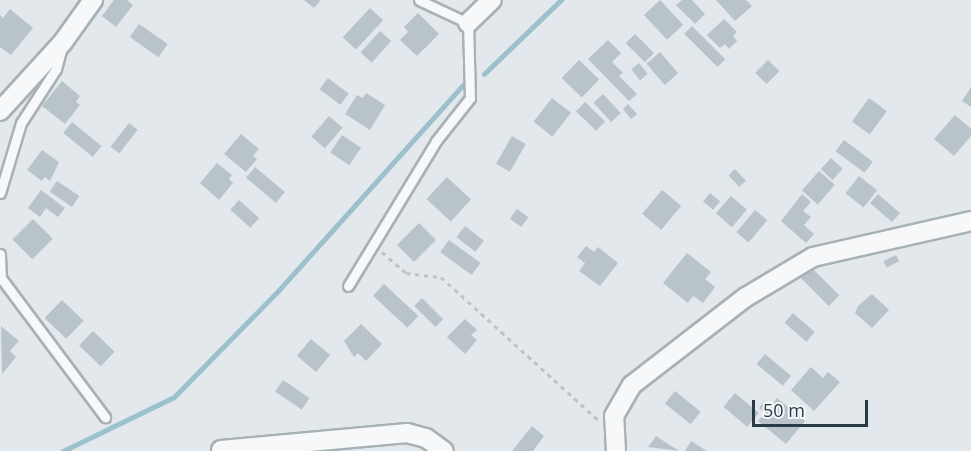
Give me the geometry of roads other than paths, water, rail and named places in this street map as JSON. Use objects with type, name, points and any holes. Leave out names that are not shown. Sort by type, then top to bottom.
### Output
[{"type":"street","points":[[0,111],[63,42],[93,0]]},
{"type":"street","points":[[468,23],[492,0]]},
{"type":"street","points":[[616,451],[612,433],[621,400],[632,385],[746,297],[813,257],[971,221]]},
{"type":"street","points":[[221,450],[407,433],[426,438],[444,451]]},
{"type":"lane","points":[[348,286],[436,141],[470,98],[468,23],[419,0]]},
{"type":"lane","points":[[0,193],[21,123],[56,69],[63,42]]},
{"type":"lane","points":[[0,254],[1,279],[105,417]]},
{"type":"waterway","points":[[484,74],[561,0]]},
{"type":"waterway","points":[[63,451],[174,397],[279,290],[462,86]]}]
